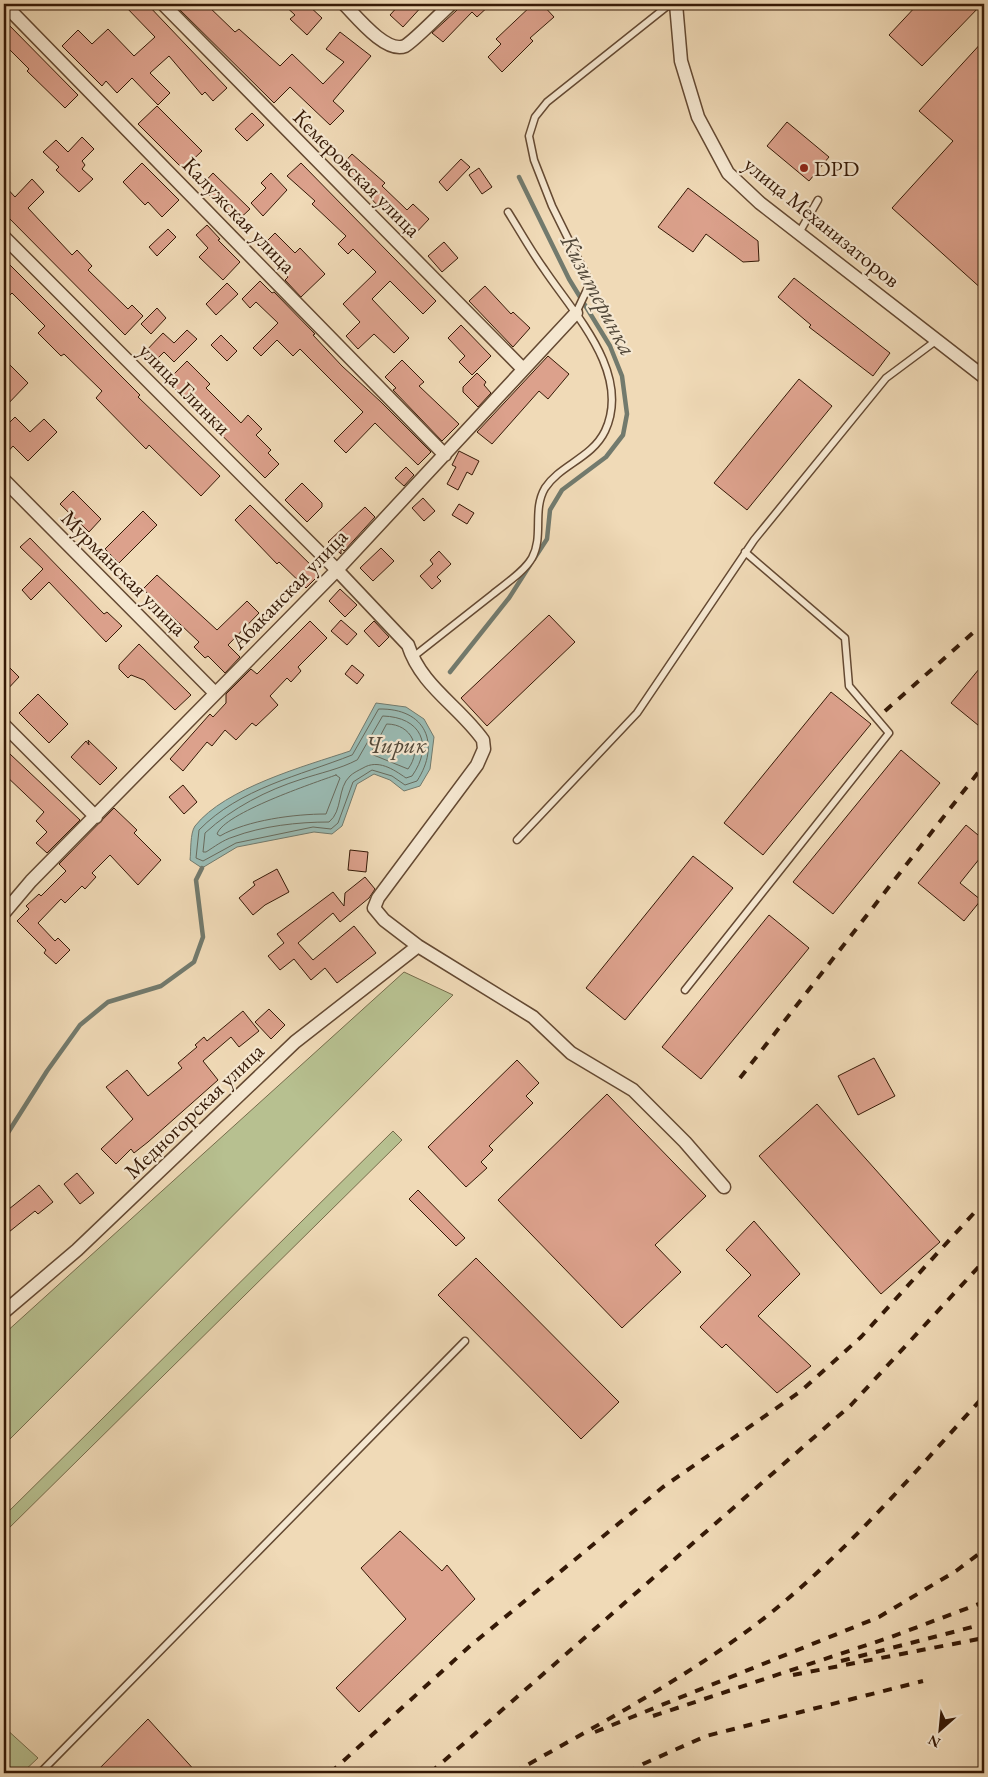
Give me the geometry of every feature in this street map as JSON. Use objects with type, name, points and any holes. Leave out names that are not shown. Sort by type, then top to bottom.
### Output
[{"type":"street","name":"Калужская улица","points":[[4,4],[444,455]]},
{"type":"street","name":"Кемеровская улица","points":[[163,4],[523,370]]},
{"type":"street","points":[[344,4],[380,40],[393,46],[405,46],[451,4]]},
{"type":"street","name":"улица Механизаторов","points":[[676,4],[681,61],[698,117],[728,173],[799,233],[984,377]]},
{"type":"street","name":"улица Глинки","points":[[4,237],[337,570],[408,645],[412,658],[425,678],[483,740],[484,749],[477,765],[378,898],[374,908],[384,920],[418,946]]},
{"type":"street","name":"Абаканская улица","points":[[4,913],[31,882],[337,570],[576,313]]},
{"type":"street","name":"Мурманская улица","points":[[4,480],[215,694]]},
{"type":"street","points":[[4,725],[96,817]]},
{"type":"street","points":[[418,946],[533,1017],[571,1052],[633,1090],[685,1142],[724,1187]]},
{"type":"street","name":"Медногорская улица","points":[[4,1312],[77,1250],[296,1042],[418,946]]},
{"type":"lane","name":"Абаканская улица","points":[[576,313],[590,282],[552,206],[534,160],[529,136],[535,116],[547,102],[670,4]]},
{"type":"lane","points":[[799,233],[818,200]]},
{"type":"lane","points":[[412,658],[514,576],[532,558],[537,540],[539,502],[546,487],[586,455],[605,431],[611,409],[611,392],[604,363],[576,313],[544,270],[508,212]]},
{"type":"lane","points":[[517,840],[637,712],[745,552],[886,378],[937,340]]},
{"type":"lane","points":[[685,990],[889,732],[849,686],[845,638],[745,552]]},
{"type":"lane","points":[[40,1773],[465,1341]]},
{"type":"green space","points":[[404,972],[453,995],[4,1445],[4,1334]]},
{"type":"green space","points":[[393,1131],[402,1140],[4,1533],[4,1516]]},
{"type":"green space","points":[[4,1727],[38,1758],[22,1773],[4,1773]]},
{"type":"water","name":"Чирик","points":[[376,703],[406,707],[424,719],[434,737],[430,769],[420,786],[404,791],[390,780],[374,774],[357,784],[342,826],[332,834],[314,832],[237,847],[202,868],[190,860],[193,829],[208,812],[226,800],[267,780],[350,751]]},
{"type":"building","points":[[123,4],[147,4],[227,88],[213,101],[205,92],[202,95],[169,56],[150,73],[170,93],[158,105],[132,78],[117,93],[106,81],[102,86],[62,46],[78,30],[92,44],[108,29],[134,56],[155,37]]},
{"type":"building","points":[[174,4],[206,4],[235,32],[239,29],[280,66],[292,54],[323,84],[344,62],[326,49],[340,32],[371,56],[333,101],[344,111],[330,125],[290,87],[274,103]]},
{"type":"building","points":[[283,4],[307,4],[322,18],[307,35],[290,19],[295,15]]},
{"type":"building","points":[[400,4],[424,4],[403,27],[390,15]]},
{"type":"building","points":[[459,4],[491,4],[477,17],[472,12],[443,42],[432,33],[457,10]]},
{"type":"building","points":[[533,4],[542,4],[554,17],[530,38],[533,41],[502,72],[488,57],[501,44],[496,39]]},
{"type":"building","points":[[918,4],[982,4],[922,66],[889,35]]},
{"type":"building","points":[[4,20],[78,95],[65,108],[27,71],[29,69],[4,44]]},
{"type":"building","points":[[984,40],[984,291],[892,208],[953,141],[919,111]]},
{"type":"building","points":[[157,106],[202,151],[183,169],[138,124]]},
{"type":"building","points":[[252,113],[264,125],[247,141],[235,129]]},
{"type":"building","points":[[787,122],[829,157],[809,181],[767,146]]},
{"type":"building","points":[[82,137],[94,149],[82,161],[85,165],[82,169],[93,179],[79,192],[56,170],[59,167],[43,152],[56,140],[68,152]]},
{"type":"building","points":[[352,154],[385,183],[382,186],[407,210],[413,204],[429,219],[414,235],[394,216],[391,219],[340,167]]},
{"type":"building","points":[[461,159],[470,167],[447,191],[439,182]]},
{"type":"building","points":[[142,163],[179,200],[162,217],[148,202],[145,205],[123,182]]},
{"type":"building","points":[[301,163],[436,301],[423,314],[390,281],[372,299],[409,338],[394,353],[374,334],[358,349],[346,336],[360,322],[343,304],[376,272],[353,249],[348,254],[338,244],[346,236],[312,204],[315,201],[287,176]]},
{"type":"building","points":[[479,168],[492,187],[482,194],[469,175]]},
{"type":"building","points":[[213,173],[250,209],[235,223],[201,186]]},
{"type":"building","points":[[271,173],[287,190],[263,216],[251,203],[266,188],[261,183]]},
{"type":"building","points":[[32,179],[44,192],[28,208],[72,255],[77,250],[92,266],[88,270],[128,309],[132,305],[143,316],[125,335],[4,213],[4,185],[15,197]]},
{"type":"building","points":[[688,188],[758,241],[759,261],[743,262],[706,234],[693,252],[658,227]]},
{"type":"building","points":[[207,225],[220,239],[218,240],[240,262],[223,280],[199,257],[208,248],[196,235]]},
{"type":"building","points":[[168,229],[176,237],[157,256],[149,247]]},
{"type":"building","points":[[275,233],[295,253],[300,248],[325,274],[301,297],[285,280],[288,277],[260,248]]},
{"type":"building","points":[[444,242],[458,258],[442,272],[428,256]]},
{"type":"building","points":[[4,259],[140,395],[138,397],[220,476],[201,496],[149,445],[146,449],[96,398],[102,391],[64,354],[61,356],[38,333],[45,326],[12,293],[4,301]]},
{"type":"building","points":[[794,278],[890,353],[873,376],[809,327],[811,325],[778,297]]},
{"type":"building","points":[[260,281],[272,293],[274,292],[315,334],[313,335],[342,366],[431,452],[418,465],[375,423],[346,453],[334,441],[363,412],[300,349],[293,356],[277,340],[261,356],[253,348],[278,323],[256,302],[250,308],[242,299]]},
{"type":"building","points":[[227,283],[238,294],[216,315],[206,304]]},
{"type":"building","points":[[485,286],[511,314],[513,312],[530,328],[513,347],[469,301]]},
{"type":"building","points":[[157,308],[166,318],[151,334],[141,324]]},
{"type":"building","points":[[461,325],[491,356],[472,375],[459,362],[465,356],[448,338]]},
{"type":"building","points":[[187,330],[197,339],[174,362],[164,352],[153,363],[143,354],[163,333],[174,343]]},
{"type":"building","points":[[221,335],[237,351],[227,361],[211,345]]},
{"type":"building","points":[[548,356],[569,374],[548,399],[539,391],[492,444],[477,432]]},
{"type":"building","points":[[402,360],[424,382],[419,386],[459,424],[442,441],[393,390],[396,388],[385,377]]},
{"type":"building","points":[[187,361],[210,384],[206,388],[241,423],[248,415],[262,429],[256,435],[271,450],[268,453],[279,464],[265,478],[167,381]]},
{"type":"building","points":[[10,365],[28,383],[4,408],[4,371]]},
{"type":"building","points":[[477,373],[486,382],[484,385],[491,393],[478,407],[463,392],[463,387]]},
{"type":"building","points":[[799,379],[832,406],[747,510],[714,483]]},
{"type":"building","points":[[15,417],[30,432],[44,419],[57,432],[28,461],[13,446],[4,456],[4,428]]},
{"type":"building","points":[[459,451],[479,461],[472,475],[467,472],[458,490],[447,484],[456,467],[452,465]]},
{"type":"building","points":[[406,467],[414,475],[404,486],[395,478]]},
{"type":"building","points":[[302,483],[322,503],[322,507],[307,522],[285,500]]},
{"type":"building","points":[[73,491],[101,519],[89,532],[60,504]]},
{"type":"building","points":[[423,498],[435,511],[424,521],[412,508]]},
{"type":"building","points":[[459,504],[474,513],[467,524],[452,515]]},
{"type":"building","points":[[250,505],[320,574],[306,588],[279,562],[277,564],[235,520]]},
{"type":"building","points":[[365,507],[375,517],[344,551],[341,548],[341,554],[328,542]]},
{"type":"building","points":[[143,511],[157,525],[119,563],[105,549]]},
{"type":"building","points":[[30,538],[104,614],[107,612],[122,626],[106,642],[49,582],[31,600],[22,590],[43,569],[20,547]]},
{"type":"building","points":[[381,548],[394,561],[373,581],[360,568]]},
{"type":"building","points":[[439,551],[451,564],[437,577],[441,581],[432,589],[420,576],[433,564],[430,560]]},
{"type":"building","points":[[157,575],[217,630],[247,601],[259,613],[228,645],[240,657],[225,673],[208,656],[205,658],[194,647],[199,642],[143,589]]},
{"type":"building","points":[[340,589],[357,605],[345,617],[329,601]]},
{"type":"building","points":[[549,615],[575,642],[487,726],[461,698]]},
{"type":"building","points":[[341,620],[357,634],[347,645],[331,631]]},
{"type":"building","points":[[310,621],[327,638],[298,667],[301,671],[291,682],[287,678],[270,696],[278,705],[256,726],[252,723],[236,740],[225,730],[212,746],[207,742],[183,771],[170,759],[210,714],[213,717],[226,703],[226,694],[251,669],[257,674]]},
{"type":"building","points":[[374,621],[389,637],[379,647],[364,631]]},
{"type":"building","points":[[139,644],[191,695],[175,710],[144,680],[131,675],[128,678],[119,669],[119,665]]},
{"type":"building","points":[[4,662],[19,677],[4,693]]},
{"type":"building","points":[[984,663],[984,730],[951,703]]},
{"type":"building","points":[[352,665],[364,675],[357,684],[345,674]]},
{"type":"building","points":[[831,692],[871,724],[763,855],[724,823]]},
{"type":"building","points":[[38,694],[68,724],[49,743],[19,713]]},
{"type":"building","points":[[88,740],[117,768],[100,785],[71,757],[86,741],[89,745]]},
{"type":"building","points":[[901,750],[940,783],[833,914],[793,882]]},
{"type":"building","points":[[10,754],[80,820],[47,853],[36,843],[47,832],[36,821],[44,812],[4,774],[4,760]]},
{"type":"building","points":[[183,785],[197,802],[184,814],[169,797]]},
{"type":"building","points":[[114,808],[137,830],[134,833],[161,860],[138,885],[110,855],[92,873],[96,877],[85,889],[82,886],[65,903],[61,899],[38,923],[55,941],[58,938],[70,950],[56,964],[44,953],[46,950],[17,921],[29,909],[26,906],[39,894],[41,896],[66,871],[59,864]]},
{"type":"building","points":[[966,825],[984,840],[984,853],[960,883],[981,900],[964,921],[918,883]]},
{"type":"building","points":[[350,850],[368,852],[366,872],[348,870]]},
{"type":"building","points":[[693,856],[733,888],[625,1020],[586,988]]},
{"type":"building","points":[[277,869],[289,892],[265,905],[253,915],[239,898],[255,885],[253,882]]},
{"type":"building","points":[[365,877],[375,889],[369,898],[340,922],[333,913],[298,943],[313,960],[354,926],[376,953],[337,983],[325,968],[311,980],[294,959],[280,970],[268,956],[284,943],[277,934],[333,892],[344,906],[345,893]]},
{"type":"building","points":[[769,915],[809,948],[701,1079],[662,1047]]},
{"type":"building","points":[[269,1009],[285,1025],[271,1039],[255,1022]]},
{"type":"building","points":[[243,1011],[259,1031],[239,1047],[231,1037],[203,1061],[218,1080],[148,1142],[134,1153],[131,1149],[116,1164],[101,1149],[133,1119],[106,1087],[127,1070],[148,1096],[182,1068],[178,1063],[197,1047],[195,1045],[204,1037],[207,1041]]},
{"type":"building","points":[[874,1058],[895,1096],[858,1115],[838,1076]]},
{"type":"building","points":[[517,1060],[539,1083],[526,1096],[533,1103],[489,1146],[493,1150],[481,1162],[487,1168],[466,1187],[428,1147]]},
{"type":"building","points":[[607,1094],[706,1196],[655,1245],[681,1272],[622,1328],[498,1200]]},
{"type":"building","points":[[817,1104],[940,1242],[881,1294],[759,1156]]},
{"type":"building","points":[[77,1173],[94,1193],[80,1204],[64,1184]]},
{"type":"building","points":[[39,1185],[53,1202],[38,1214],[35,1211],[4,1236],[4,1213]]},
{"type":"building","points":[[418,1190],[465,1238],[456,1246],[409,1199]]},
{"type":"building","points":[[754,1221],[800,1274],[758,1316],[811,1366],[777,1393],[726,1344],[722,1348],[700,1327],[751,1275],[726,1250]]},
{"type":"building","points":[[476,1258],[619,1402],[581,1439],[438,1295]]},
{"type":"building","points":[[400,1531],[442,1571],[447,1565],[475,1599],[359,1712],[336,1688],[406,1619],[361,1568]]},
{"type":"building","points":[[148,1719],[197,1773],[95,1773]]},
{"type":"waterway","name":"Кизитеринка","points":[[519,177],[569,279],[610,346],[622,376],[627,414],[623,435],[606,457],[562,490],[550,510],[547,539],[534,559]]},
{"type":"waterway","name":"Кизитеринка","points":[[450,672],[509,598],[530,565]]},
{"type":"waterway","name":"Кизитеринка","points":[[4,1139],[47,1071],[80,1025],[108,1002],[161,986],[194,962],[203,937],[196,880],[202,868]]},
{"type":"railway","points":[[885,711],[984,623]]},
{"type":"railway","points":[[740,1078],[984,765]]},
{"type":"railway","points":[[330,1773],[470,1646],[663,1487],[801,1391],[861,1337],[984,1202]]},
{"type":"railway","points":[[430,1773],[851,1405],[984,1261]]},
{"type":"railway","points":[[513,1773],[675,1680],[767,1616],[797,1591],[853,1538],[984,1396]]},
{"type":"railway","points":[[595,1732],[879,1617],[956,1571],[984,1550]]},
{"type":"railway","points":[[653,1716],[891,1637],[984,1602]]},
{"type":"railway","points":[[841,1661],[984,1624]]},
{"type":"railway","points":[[793,1675],[984,1638]]},
{"type":"railway","points":[[627,1773],[706,1736],[923,1681]]},
{"type":"place","name":"DPD","points":[[804,168]]}]
